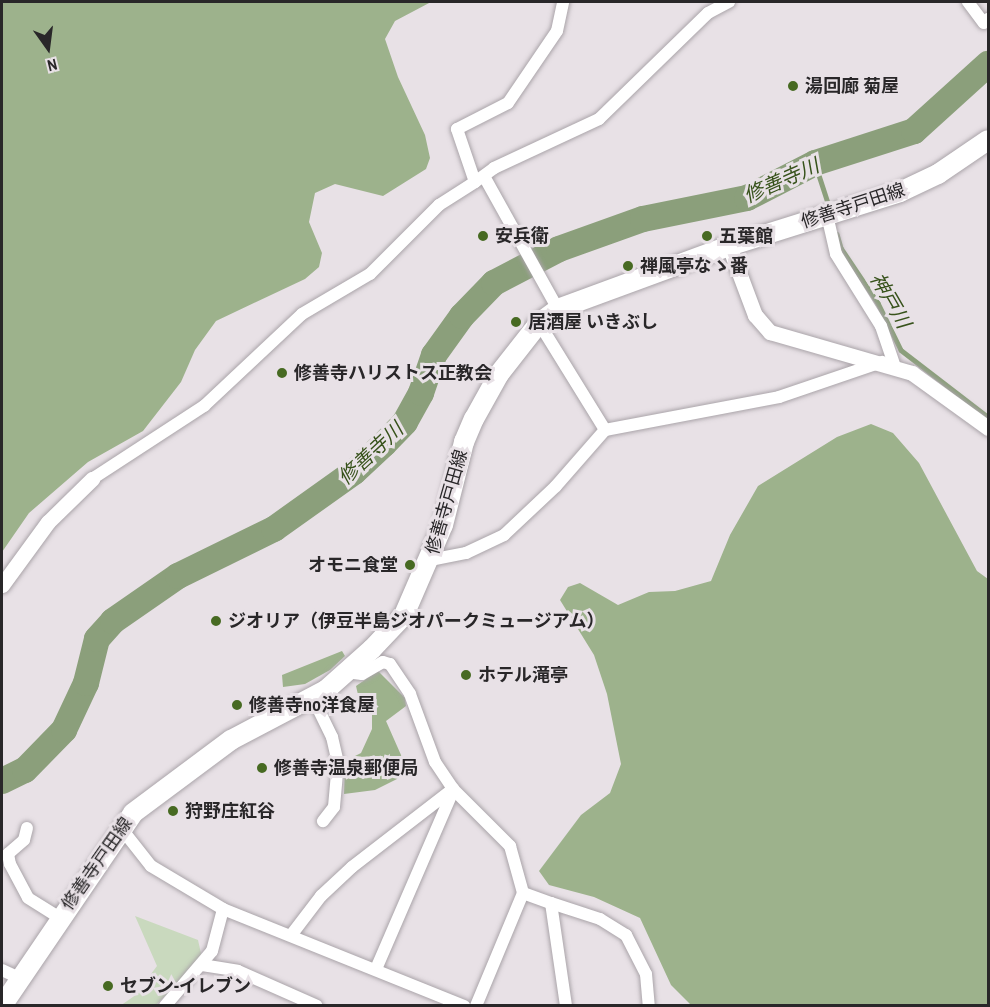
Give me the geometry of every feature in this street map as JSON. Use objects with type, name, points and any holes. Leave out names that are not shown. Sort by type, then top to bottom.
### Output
[{"type":"main road","name":"修善寺戸田線","points":[[2,1005],[23,972],[55,939],[60,918],[121,828],[150,798],[197,762],[312,696],[346,672],[404,615],[430,560],[474,419],[500,374],[539,323],[558,309],[729,246],[900,192],[938,174],[988,140]]},
{"type":"street","points":[[558,309],[516,231],[480,180],[457,129],[508,103],[557,31],[563,2]]},
{"type":"street","points":[[2,585],[48,522],[92,479],[204,406],[302,314],[370,274],[438,205],[480,180],[494,168],[599,119],[708,13],[729,2]]},
{"type":"street","points":[[968,2],[984,23],[988,19]]},
{"type":"street","points":[[827,215],[836,254],[881,326],[889,364]]},
{"type":"street","points":[[729,246],[755,315],[770,332],[796,342],[889,364],[934,387],[988,428]]},
{"type":"street","points":[[539,323],[605,430]]},
{"type":"street","points":[[430,560],[466,553],[504,535],[556,486],[605,430],[779,397],[889,364]]},
{"type":"street","points":[[346,672],[363,674],[383,662],[390,664],[410,694],[435,762],[453,789],[510,846],[523,893],[476,1005]]},
{"type":"street","points":[[312,696],[332,737],[338,762],[334,807],[322,821]]},
{"type":"street","points":[[292,934],[321,896],[352,867],[453,789]]},
{"type":"street","points":[[376,969],[453,789]]},
{"type":"street","points":[[27,828],[24,840],[8,854],[10,864],[28,898],[60,918]]},
{"type":"street","points":[[121,828],[151,866],[223,909],[292,934],[464,1005]]},
{"type":"street","points":[[523,893],[600,919],[626,935],[650,987],[650,1005]]},
{"type":"street","points":[[551,903],[566,1005]]},
{"type":"street","points":[[171,1004],[212,951],[223,909]]},
{"type":"street","points":[[202,965],[238,971],[317,1005]]},
{"type":"green space","points":[[2,2],[431,2],[395,21],[385,39],[398,77],[425,135],[430,158],[426,169],[383,196],[335,184],[315,193],[309,222],[322,253],[319,267],[305,279],[216,321],[195,350],[181,382],[143,431],[88,462],[29,513],[2,552]]},
{"type":"green space","points":[[871,424],[893,433],[919,463],[977,571],[988,579],[988,1005],[691,1005],[671,985],[640,918],[594,897],[549,885],[539,871],[581,815],[610,793],[621,764],[607,694],[594,655],[560,600],[568,587],[580,583],[618,605],[649,592],[675,591],[711,581],[730,535],[758,486],[837,437]]},
{"type":"green space","points":[[342,651],[345,656],[330,670],[305,684],[283,687],[282,675]]},
{"type":"green space","points":[[378,671],[405,698],[406,706],[386,721],[401,755],[405,775],[375,790],[344,794],[345,761],[361,753],[372,729],[372,705],[359,699],[356,686]]},
{"type":"green space","points":[[135,916],[198,940],[202,958],[156,1005],[120,1006],[150,985],[145,982],[157,966]]},
{"type":"waterway","name":"修善寺川","points":[[2,781],[25,770],[64,730],[86,683],[97,639],[113,621],[178,576],[274,529],[354,472],[384,444],[405,422],[421,393],[434,355],[462,316],[494,283],[559,249],[643,219],[747,198],[815,163],[914,131],[988,64]]},
{"type":"waterway","name":"神戸川","points":[[815,163],[830,209]]},
{"type":"waterway","name":"神戸川","points":[[837,234],[841,248],[878,303],[901,350],[988,417]]},
{"type":"place","name":"湯回廊 菊屋","points":[[793,86]]},
{"type":"place","name":"安兵衛","points":[[483,236]]},
{"type":"place","name":"五葉館","points":[[707,236]]},
{"type":"place","name":"禅風亭なゝ番","points":[[628,266]]},
{"type":"place","name":"居酒屋 いきぶし","points":[[516,322]]},
{"type":"place","name":"修善寺ハリストス正教会","points":[[282,373]]},
{"type":"place","name":"オモニ食堂","points":[[410,565]]},
{"type":"place","name":"ジオリア（伊豆半島ジオパークミュージアム）","points":[[216,621]]},
{"type":"place","name":"ホテル滝亭","points":[[466,675]]},
{"type":"place","name":"修善寺no洋食屋","points":[[237,705]]},
{"type":"place","name":"修善寺温泉郵便局","points":[[262,768]]},
{"type":"place","name":"狩野庄紅谷","points":[[173,811]]},
{"type":"place","name":"セブン-イレブン","points":[[108,986]]}]
